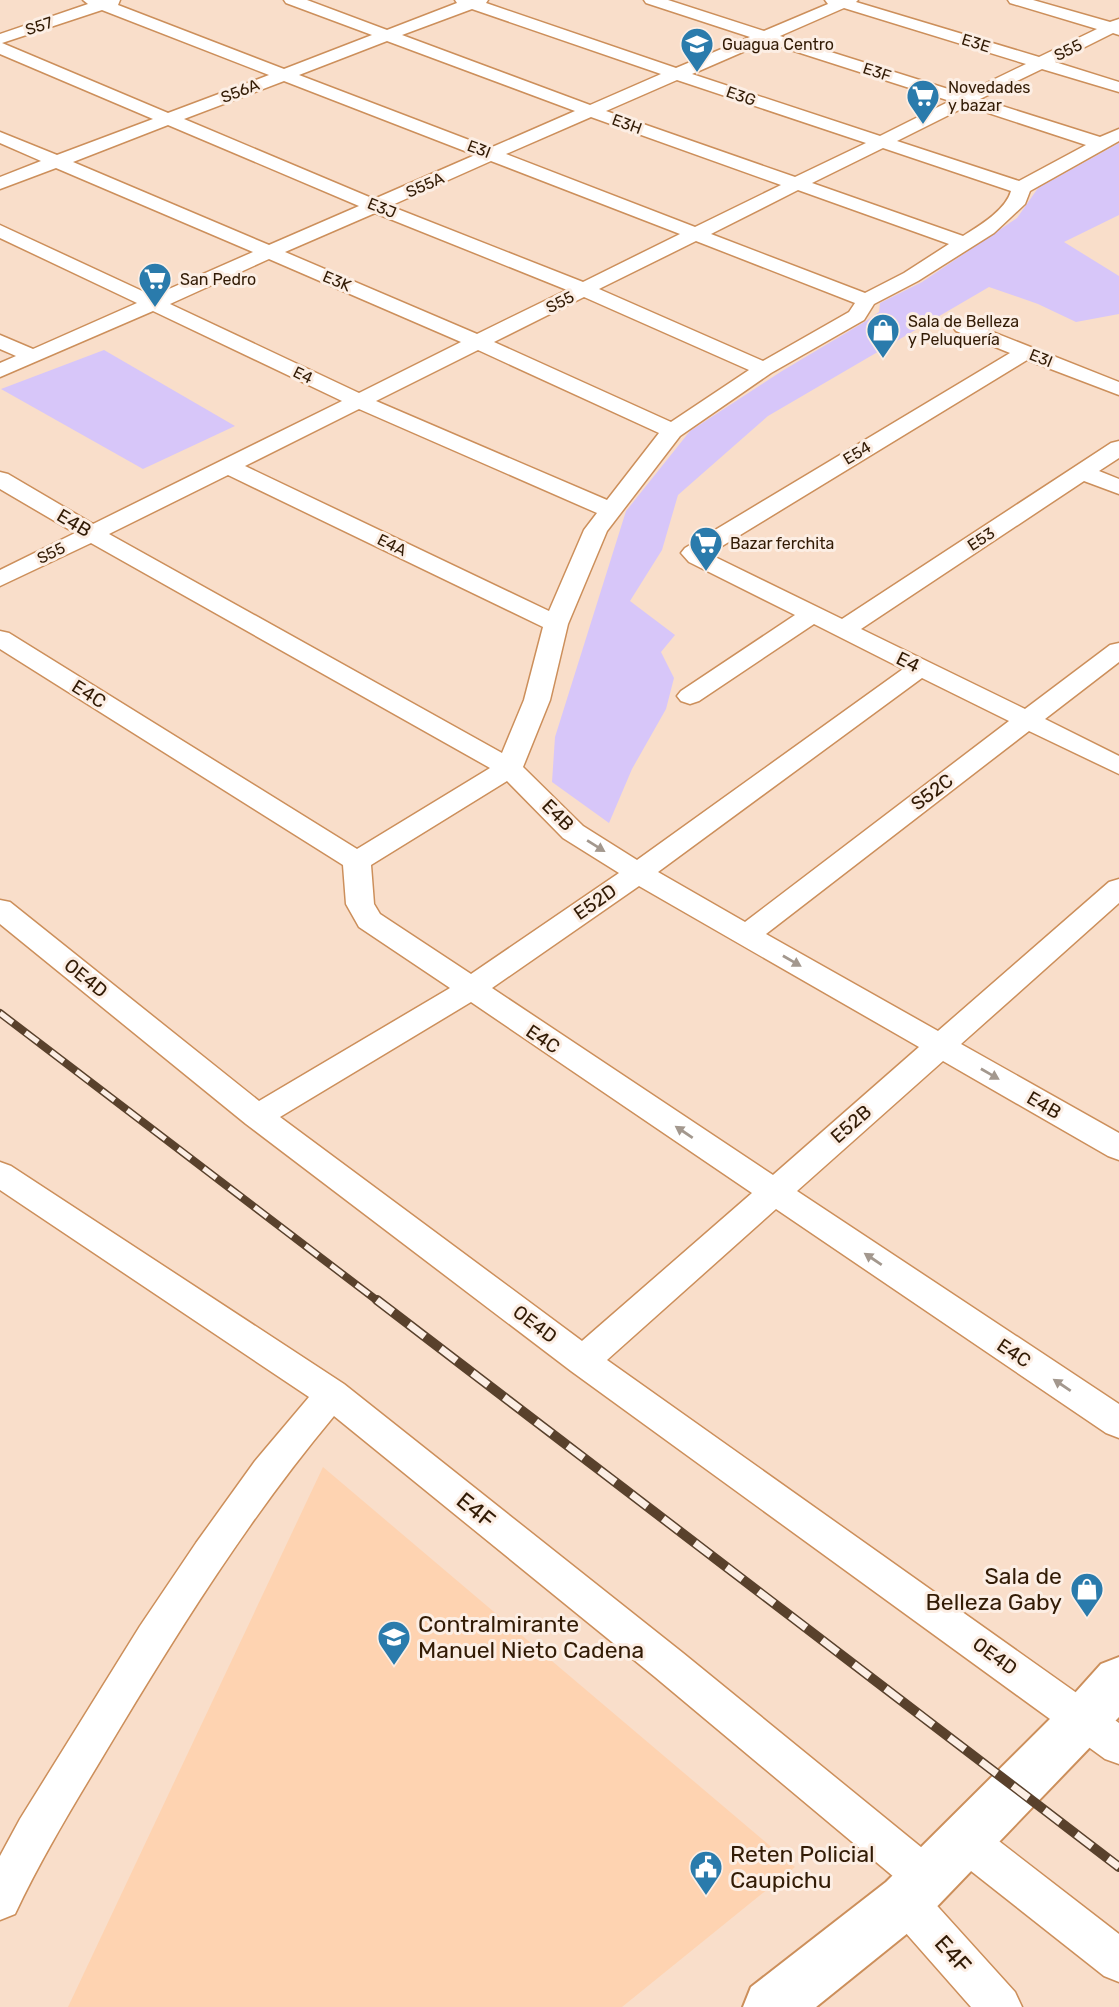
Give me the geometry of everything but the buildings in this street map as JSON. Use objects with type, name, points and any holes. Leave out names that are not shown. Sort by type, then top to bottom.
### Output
[{"type":"main road","points":[[771,2007],[916,1890],[967,1842],[1102,1733],[1119,1680]]},
{"type":"street","name":"E3H","points":[[292,0],[590,111],[964,243]]},
{"type":"street","name":"E3F","points":[[652,0],[965,101],[1110,139]]},
{"type":"street","points":[[1016,0],[1116,28]]},
{"type":"street","name":"S56A","points":[[0,183],[472,1]]},
{"type":"street","name":"E3G","points":[[472,1],[676,74],[1021,188]]},
{"type":"street","name":"S55A","points":[[0,371],[842,1]]},
{"type":"street","name":"E3E","points":[[842,1],[1119,87]]},
{"type":"street","name":"S57","points":[[0,39],[104,2]]},
{"type":"street","name":"E3I","points":[[104,2],[284,75],[866,300]]},
{"type":"street","name":"S55","points":[[0,579],[1116,28]]},
{"type":"street","name":"E3J","points":[[0,48],[583,290],[764,369]]},
{"type":"street","name":"E3K","points":[[0,136],[55,162],[478,342],[672,431]]},
{"type":"street","points":[[357,861],[509,768],[537,700],[556,624],[596,530],[672,431],[764,369],[857,316],[866,300],[911,277],[1006,214],[1018,200],[1021,188],[1110,139]]},
{"type":"street","name":"E4","points":[[0,231],[359,401],[610,510]]},
{"type":"street","name":"E3I","points":[[963,327],[1119,389]]},
{"type":"street","points":[[0,341],[33,357]]},
{"type":"street","name":"E54","points":[[697,557],[694,553],[698,548],[1026,352]]},
{"type":"street","name":"E53","points":[[842,630],[1119,448]]},
{"type":"street","name":"E4A","points":[[228,466],[556,624]]},
{"type":"street","points":[[1083,472],[1119,487]]},
{"type":"street","name":"E4B","points":[[0,478],[92,533],[509,768],[573,832],[638,873],[1119,1148]]},
{"type":"street","name":"E4","points":[[697,557],[1119,766]]},
{"type":"street","points":[[690,696],[811,615]]},
{"type":"street","name":"E4C","points":[[0,638],[357,861],[360,904],[369,920],[469,990],[1119,1423]]},
{"type":"street","name":"S52C","points":[[746,935],[1119,650]]},
{"type":"street","name":"E52D","points":[[257,1116],[469,990],[638,873],[920,668]]},
{"type":"street","name":"E52B","points":[[583,1360],[1119,888]]},
{"type":"street","name":"OE4D","points":[[0,909],[257,1116],[583,1360],[1102,1733]]},
{"type":"street","name":"E4F","points":[[0,1174],[332,1394],[669,1665],[916,1890],[1000,2007]]},
{"type":"street","points":[[0,1900],[20,1858],[135,1668],[249,1494],[332,1394]]},
{"type":"street","points":[[967,1842],[1119,1961]]},
{"type":"shaded area","points":[[1119,143],[1119,215],[1064,242],[1119,276],[1119,314],[1076,322],[1038,304],[989,287],[768,416],[678,495],[662,550],[630,601],[675,635],[661,652],[674,678],[666,709],[632,769],[609,823],[552,782],[555,737],[626,511],[690,431],[782,371],[866,321],[879,312],[880,303],[922,282],[1017,218],[1038,188]]},
{"type":"shaded area","points":[[104,350],[235,426],[143,469],[1,389]]},
{"type":"shaded area","name":"Contralmirante Manuel Nieto Cadena","points":[[323,1467],[795,1867],[622,2007],[68,2007]]},
{"type":"railway","points":[[0,1013],[379,1302]]},
{"type":"railway","points":[[377,1300],[1119,1867]]},
{"type":"place","name":"Guagua Centro","points":[[697,74]]},
{"type":"place","name":"Novedades y bazar","points":[[923,126]]},
{"type":"place","name":"San Pedro","points":[[155,309]]},
{"type":"place","name":"Sala de Belleza y Peluquería","points":[[883,360]]},
{"type":"place","name":"Bazar ferchita","points":[[706,573]]},
{"type":"place","name":"Sala de Belleza Gaby","points":[[1087,1619]]},
{"type":"place","name":"Contralmirante Manuel Nieto Cadena","points":[[394,1667]]},
{"type":"place","name":"Reten Policial Caupichu","points":[[706,1897]]}]
